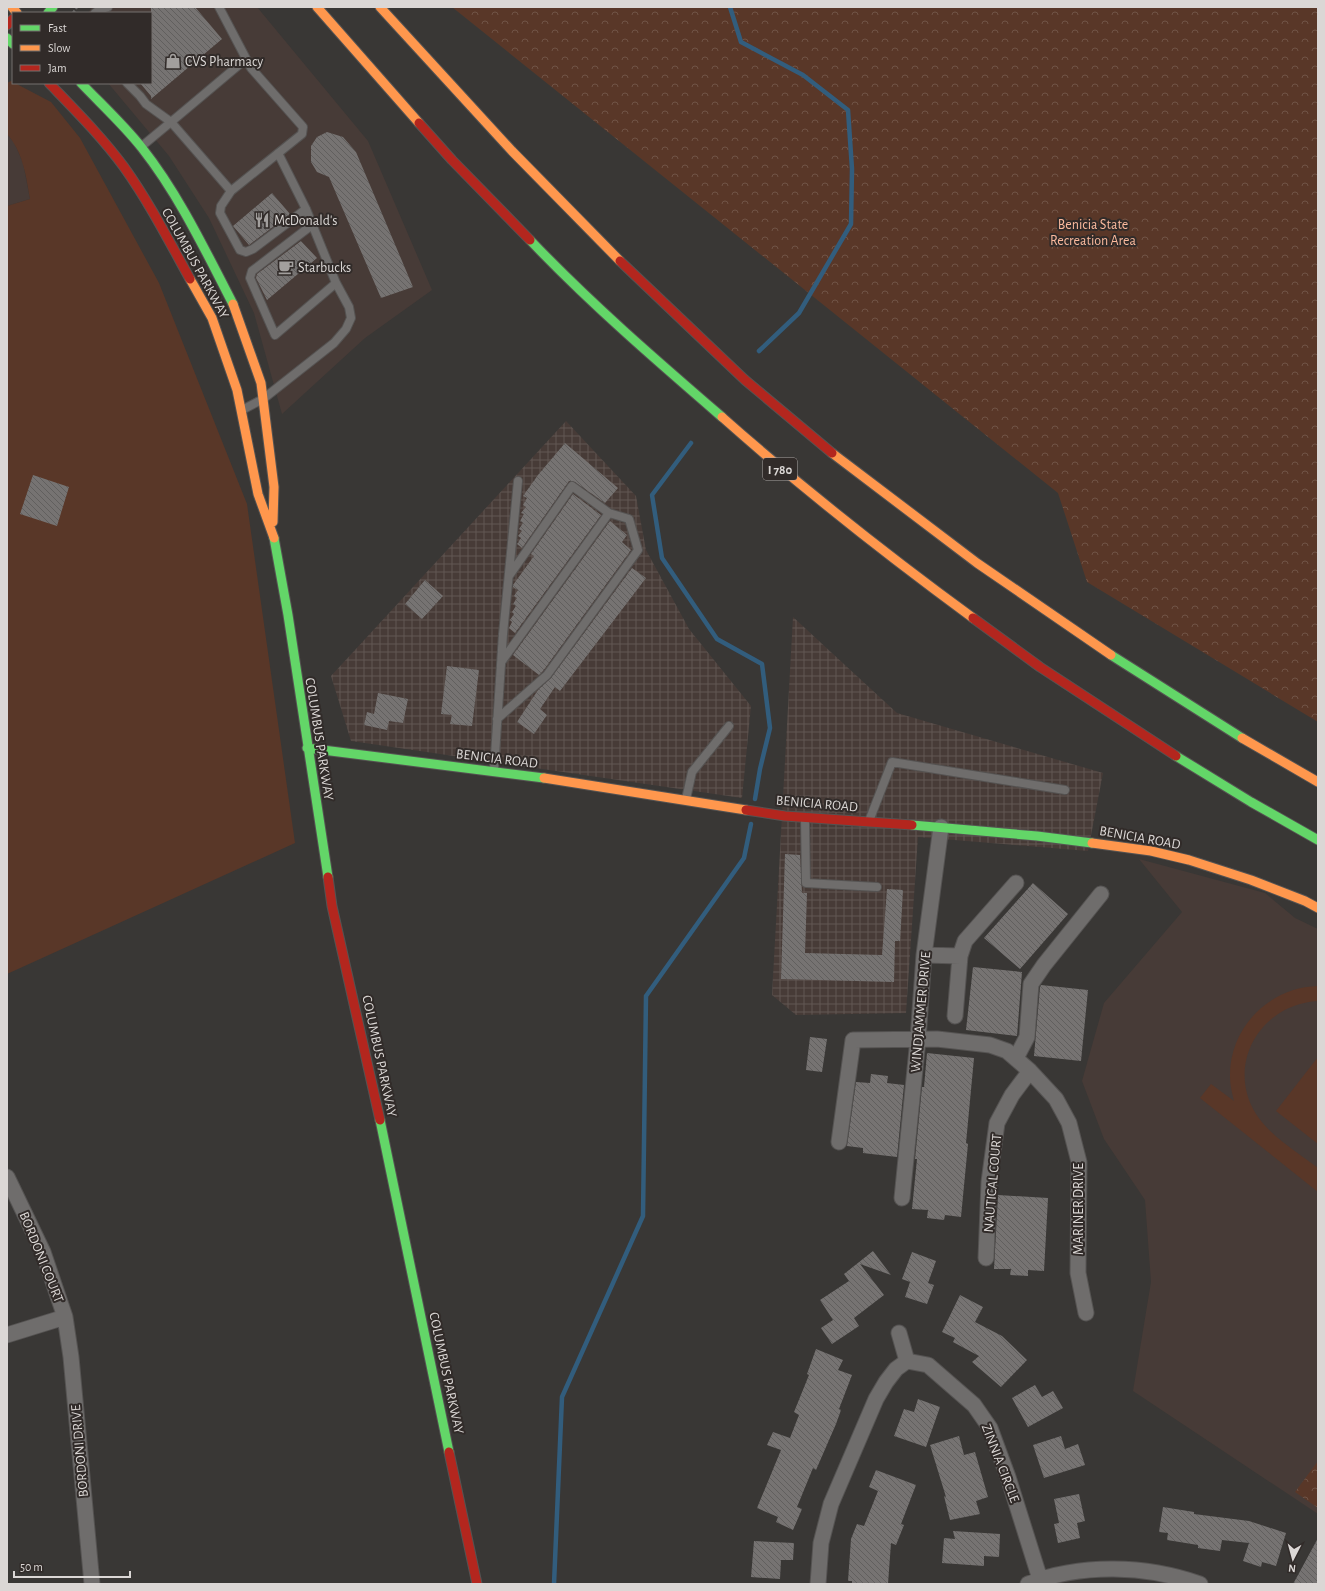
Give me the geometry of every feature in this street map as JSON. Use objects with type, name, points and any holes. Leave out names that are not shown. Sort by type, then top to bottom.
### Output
[{"type":"main road","name":"I 780","points":[[317,7],[452,160],[562,274],[627,334],[778,467],[902,566],[1040,667],[1188,764],[1318,840]]},
{"type":"main road","points":[[380,7],[481,119],[648,290],[747,381],[808,434],[914,517],[1089,642],[1256,747],[1318,782]]},
{"type":"main road","name":"COLUMBUS PARKWAY","points":[[50,84],[97,134],[123,166],[145,199],[212,318],[237,390],[258,494],[273,532],[288,615],[332,906],[383,1135],[477,1584]]},
{"type":"main road","name":"COLUMBUS PARKWAY","points":[[83,84],[141,147],[166,182],[188,218],[235,308],[261,383],[274,487],[273,532]]},
{"type":"main road","name":"BENICIA ROAD","points":[[307,748],[494,771],[686,799],[785,816],[942,827],[1037,836],[1151,851],[1189,860],[1251,880],[1305,901],[1318,908]]},
{"type":"street","name":"WINDJAMMER DRIVE","points":[[902,1198],[918,1039],[924,955],[942,827]]},
{"type":"street","points":[[955,1016],[960,956],[965,942],[1016,883]]},
{"type":"street","points":[[1016,1058],[1026,1037],[1031,984],[1044,965],[1101,894]]},
{"type":"street","points":[[924,955],[960,956]]},
{"type":"street","name":"MARINER DRIVE","points":[[839,1142],[853,1040],[937,1039],[990,1045],[1007,1051],[1030,1071],[1056,1099],[1069,1123],[1079,1162],[1078,1273],[1086,1313]]},
{"type":"street","name":"NAUTICAL COURT","points":[[986,1258],[989,1182],[997,1123],[1012,1095],[1030,1071]]},
{"type":"street","name":"BORDONI COURT","points":[[7,1176],[43,1252],[65,1317]]},
{"type":"street","points":[[7,1335],[65,1317]]},
{"type":"street","name":"BORDONI DRIVE","points":[[65,1317],[71,1357],[92,1584]]},
{"type":"street","points":[[818,1584],[821,1543],[831,1504],[876,1399],[896,1369],[907,1361],[899,1333]]},
{"type":"street","name":"ZINNIA CIRCLE","points":[[907,1361],[928,1365],[974,1405],[990,1428],[1011,1484],[1034,1582]]},
{"type":"street","points":[[1034,1582],[1085,1571],[1131,1570],[1171,1575],[1200,1584]]},
{"type":"lane","points":[[96,12],[108,7]]},
{"type":"lane","points":[[219,7],[251,68],[303,127],[302,134],[231,191],[221,206],[220,213],[240,250],[246,252],[253,249],[306,209]]},
{"type":"lane","points":[[141,147],[246,58]]},
{"type":"lane","points":[[128,84],[146,104],[171,122],[231,191]]},
{"type":"lane","points":[[242,410],[263,399],[334,343],[346,329],[351,318],[349,307],[336,283],[306,209],[278,153]]},
{"type":"lane","points":[[312,225],[252,271],[250,278],[275,335],[336,283]]},
{"type":"lane","points":[[494,771],[501,661],[518,481]]},
{"type":"lane","points":[[497,719],[547,675],[638,550],[628,519],[610,513],[572,486],[509,576]]},
{"type":"lane","points":[[501,661],[610,513]]},
{"type":"lane","points":[[686,799],[692,772],[729,726]]},
{"type":"lane","points":[[869,822],[892,762],[1065,790]]},
{"type":"lane","points":[[805,817],[806,883],[877,887]]},
{"type":"shaded area","points":[[92,7],[257,7],[368,141],[432,290],[365,338],[282,414],[254,313],[209,218],[169,156],[109,84],[152,84],[152,12],[89,12]]},
{"type":"shaded area","points":[[7,134],[14,142],[23,163],[30,199],[7,206]]},
{"type":"shaded area","points":[[566,421],[636,496],[646,550],[689,629],[751,706],[742,798],[351,741],[331,676]]},
{"type":"shaded area","points":[[793,617],[897,713],[1103,773],[1088,851],[918,837],[906,1013],[796,1015],[772,995]]},
{"type":"shaded area","points":[[1139,859],[1265,893],[1295,918],[1318,929],[1318,1514],[1133,1391],[1151,1282],[1145,1200],[1104,1139],[1082,1081],[1104,1003],[1182,912]]},
{"type":"green space","name":"Benicia State Recreation Area","points":[[452,7],[1318,7],[1318,722],[1087,582],[1058,493]]},
{"type":"green space","points":[[11,81],[12,84],[17,84],[51,102],[80,138],[159,283],[247,504],[295,843],[7,974],[7,206],[30,199],[20,156],[7,134],[7,83]]},
{"type":"green space","points":[[1318,986],[1318,1001],[1298,1005],[1280,1013],[1265,1025],[1254,1040],[1247,1057],[1245,1076],[1247,1095],[1256,1114],[1262,1122],[1284,1143],[1318,1168],[1318,1192],[1200,1098],[1211,1084],[1234,1101],[1230,1080],[1231,1059],[1236,1042],[1244,1027],[1268,1002],[1283,994],[1300,988]]},
{"type":"green space","points":[[1318,1057],[1318,1144],[1276,1111]]},
{"type":"green space","points":[[1318,1461],[1318,1508],[1295,1492]]},
{"type":"building","name":"CVS Pharmacy","points":[[151,7],[195,7],[222,39],[151,99],[151,96],[141,84],[152,84]]},
{"type":"building","points":[[327,132],[343,137],[356,152],[413,287],[381,298],[329,177],[317,172],[311,162],[311,146],[317,137]]},
{"type":"building","name":"McDonald's","points":[[272,193],[290,214],[249,245],[233,226]]},
{"type":"building","name":"Starbucks","points":[[301,241],[317,258],[267,300],[256,278],[257,274]]},
{"type":"building","points":[[565,443],[618,488],[605,503],[575,482],[569,481],[522,548],[517,544],[521,538],[518,536],[522,531],[519,529],[523,523],[520,521],[524,514],[521,513],[526,507],[523,505],[527,498],[523,496],[538,475]]},
{"type":"building","points":[[33,475],[69,487],[57,526],[20,514]]},
{"type":"building","points":[[573,494],[601,515],[515,633],[509,628],[512,622],[510,620],[514,614],[512,612],[516,606],[513,604],[517,598],[514,596],[518,590],[513,587],[513,585],[534,556],[531,554]]},
{"type":"building","points":[[610,521],[627,535],[622,542],[631,550],[539,675],[513,655]]},
{"type":"building","points":[[632,568],[646,578],[560,691],[555,687],[540,709],[547,715],[534,734],[517,722],[538,690],[551,678]]},
{"type":"building","points":[[425,580],[443,596],[422,619],[405,604]]},
{"type":"building","points":[[447,666],[479,670],[472,726],[450,724],[452,715],[441,714]]},
{"type":"building","points":[[378,693],[408,699],[403,723],[389,721],[387,730],[364,725],[367,712],[374,714]]},
{"type":"building","points":[[785,854],[800,855],[802,893],[807,893],[805,953],[882,955],[887,889],[903,890],[900,941],[895,941],[894,982],[781,979]]},
{"type":"building","points":[[1033,883],[1068,914],[1020,969],[984,938]]},
{"type":"building","points":[[973,967],[1022,972],[1017,1036],[966,1030]]},
{"type":"building","points":[[1041,985],[1088,990],[1081,1061],[1034,1056]]},
{"type":"building","points":[[810,1037],[827,1039],[822,1072],[806,1070]]},
{"type":"building","points":[[927,1053],[974,1058],[961,1217],[945,1215],[944,1220],[927,1218],[928,1210],[912,1209],[917,1159],[915,1159]]},
{"type":"building","points":[[871,1074],[888,1076],[887,1083],[904,1085],[897,1157],[863,1153],[863,1148],[847,1146],[856,1082],[870,1083]]},
{"type":"building","points":[[998,1195],[1048,1198],[1044,1271],[1028,1270],[1028,1276],[1010,1275],[1011,1269],[994,1269]]},
{"type":"building","points":[[873,1251],[891,1275],[860,1264],[884,1295],[854,1318],[859,1326],[832,1344],[821,1328],[833,1320],[820,1300],[849,1281],[844,1274]]},
{"type":"building","points":[[912,1252],[936,1261],[928,1283],[934,1285],[927,1304],[905,1297],[910,1282],[902,1279]]},
{"type":"building","points":[[960,1295],[983,1307],[975,1322],[1002,1336],[1027,1360],[1001,1387],[972,1362],[979,1356],[953,1342],[955,1338],[942,1332]]},
{"type":"building","points":[[816,1349],[843,1360],[838,1370],[852,1375],[839,1409],[841,1410],[836,1424],[816,1470],[813,1468],[797,1507],[802,1509],[793,1530],[776,1522],[778,1517],[757,1508],[781,1450],[767,1445],[773,1432],[790,1438],[799,1415],[794,1412],[809,1375],[807,1374]]},
{"type":"building","points":[[1035,1385],[1042,1397],[1053,1391],[1063,1408],[1028,1427],[1012,1398]]},
{"type":"building","points":[[918,1399],[940,1407],[926,1447],[894,1436],[904,1409],[914,1412]]},
{"type":"building","points":[[959,1436],[964,1455],[975,1452],[988,1497],[976,1501],[980,1514],[950,1520],[944,1496],[946,1497],[930,1445]]},
{"type":"building","points":[[1061,1436],[1065,1449],[1078,1444],[1085,1465],[1044,1478],[1033,1445]]},
{"type":"building","points":[[876,1470],[916,1485],[901,1524],[904,1525],[896,1545],[891,1543],[888,1584],[852,1584],[852,1581],[848,1581],[851,1539],[857,1524],[864,1526],[878,1491],[869,1487]]},
{"type":"building","points":[[1079,1494],[1085,1521],[1077,1523],[1080,1538],[1058,1543],[1054,1524],[1059,1523],[1054,1499]]},
{"type":"building","points":[[1163,1507],[1194,1512],[1194,1514],[1249,1521],[1286,1533],[1276,1566],[1262,1562],[1261,1567],[1243,1561],[1249,1543],[1222,1540],[1220,1551],[1198,1548],[1198,1545],[1167,1540],[1168,1533],[1159,1532]]},
{"type":"building","points":[[953,1531],[1000,1534],[999,1557],[984,1556],[984,1566],[942,1563],[944,1538],[955,1539]]},
{"type":"building","points":[[1318,1538],[1318,1584],[1293,1584],[1298,1575]]},
{"type":"building","points":[[754,1541],[794,1543],[793,1560],[781,1560],[780,1579],[751,1577]]},
{"type":"waterway","points":[[730,7],[741,42],[803,75],[848,110],[852,169],[851,224],[799,313],[759,351]]},
{"type":"waterway","points":[[691,443],[652,495],[662,558],[717,639],[762,664],[770,728],[760,769],[755,799]]},
{"type":"waterway","points":[[554,1584],[562,1397],[643,1216],[646,996],[744,858],[751,824]]},
{"type":"traffic: fast","points":[[49,12],[53,7]]},
{"type":"traffic: fast","points":[[7,38],[12,43]]},
{"type":"traffic: fast","points":[[82,84],[128,131],[155,166],[191,223],[233,304]]},
{"type":"traffic: fast","points":[[530,240],[600,309],[722,417]]},
{"type":"traffic: fast","points":[[274,538],[288,615],[328,877]]},
{"type":"traffic: fast","points":[[1111,655],[1242,738]]},
{"type":"traffic: fast","points":[[307,748],[544,778]]},
{"type":"traffic: fast","points":[[1176,756],[1251,802],[1318,840]]},
{"type":"traffic: fast","points":[[912,825],[1037,836],[1092,843]]},
{"type":"traffic: fast","points":[[380,1120],[449,1452]]},
{"type":"traffic: slow","points":[[12,7],[16,12]]},
{"type":"traffic: slow","points":[[317,7],[419,123]]},
{"type":"traffic: slow","points":[[380,7],[512,151],[620,261]]},
{"type":"traffic: slow","points":[[190,279],[212,318],[237,390],[258,494],[274,538]]},
{"type":"traffic: slow","points":[[233,304],[261,383],[274,487],[273,522]]},
{"type":"traffic: slow","points":[[722,417],[783,470],[845,520],[973,618]]},
{"type":"traffic: slow","points":[[832,453],[977,563],[1111,655]]},
{"type":"traffic: slow","points":[[1242,738],[1318,782]]},
{"type":"traffic: slow","points":[[544,778],[746,810]]},
{"type":"traffic: slow","points":[[1092,843],[1151,851],[1189,860],[1251,880],[1305,901],[1318,908]]},
{"type":"traffic: jam","points":[[7,25],[12,20]]},
{"type":"traffic: jam","points":[[50,84],[97,134],[124,167],[150,208],[190,279]]},
{"type":"traffic: jam","points":[[419,123],[452,160],[530,240]]},
{"type":"traffic: jam","points":[[620,261],[745,380],[832,453]]},
{"type":"traffic: jam","points":[[973,618],[1040,667],[1176,756]]},
{"type":"traffic: jam","points":[[746,810],[785,816],[912,825]]},
{"type":"traffic: jam","points":[[328,877],[332,906],[380,1120]]},
{"type":"traffic: jam","points":[[449,1452],[477,1584]]},
{"type":"place","name":"CVS Pharmacy","points":[[173,61]]},
{"type":"place","name":"McDonald's","points":[[262,220]]},
{"type":"place","name":"Starbucks","points":[[286,267]]}]
